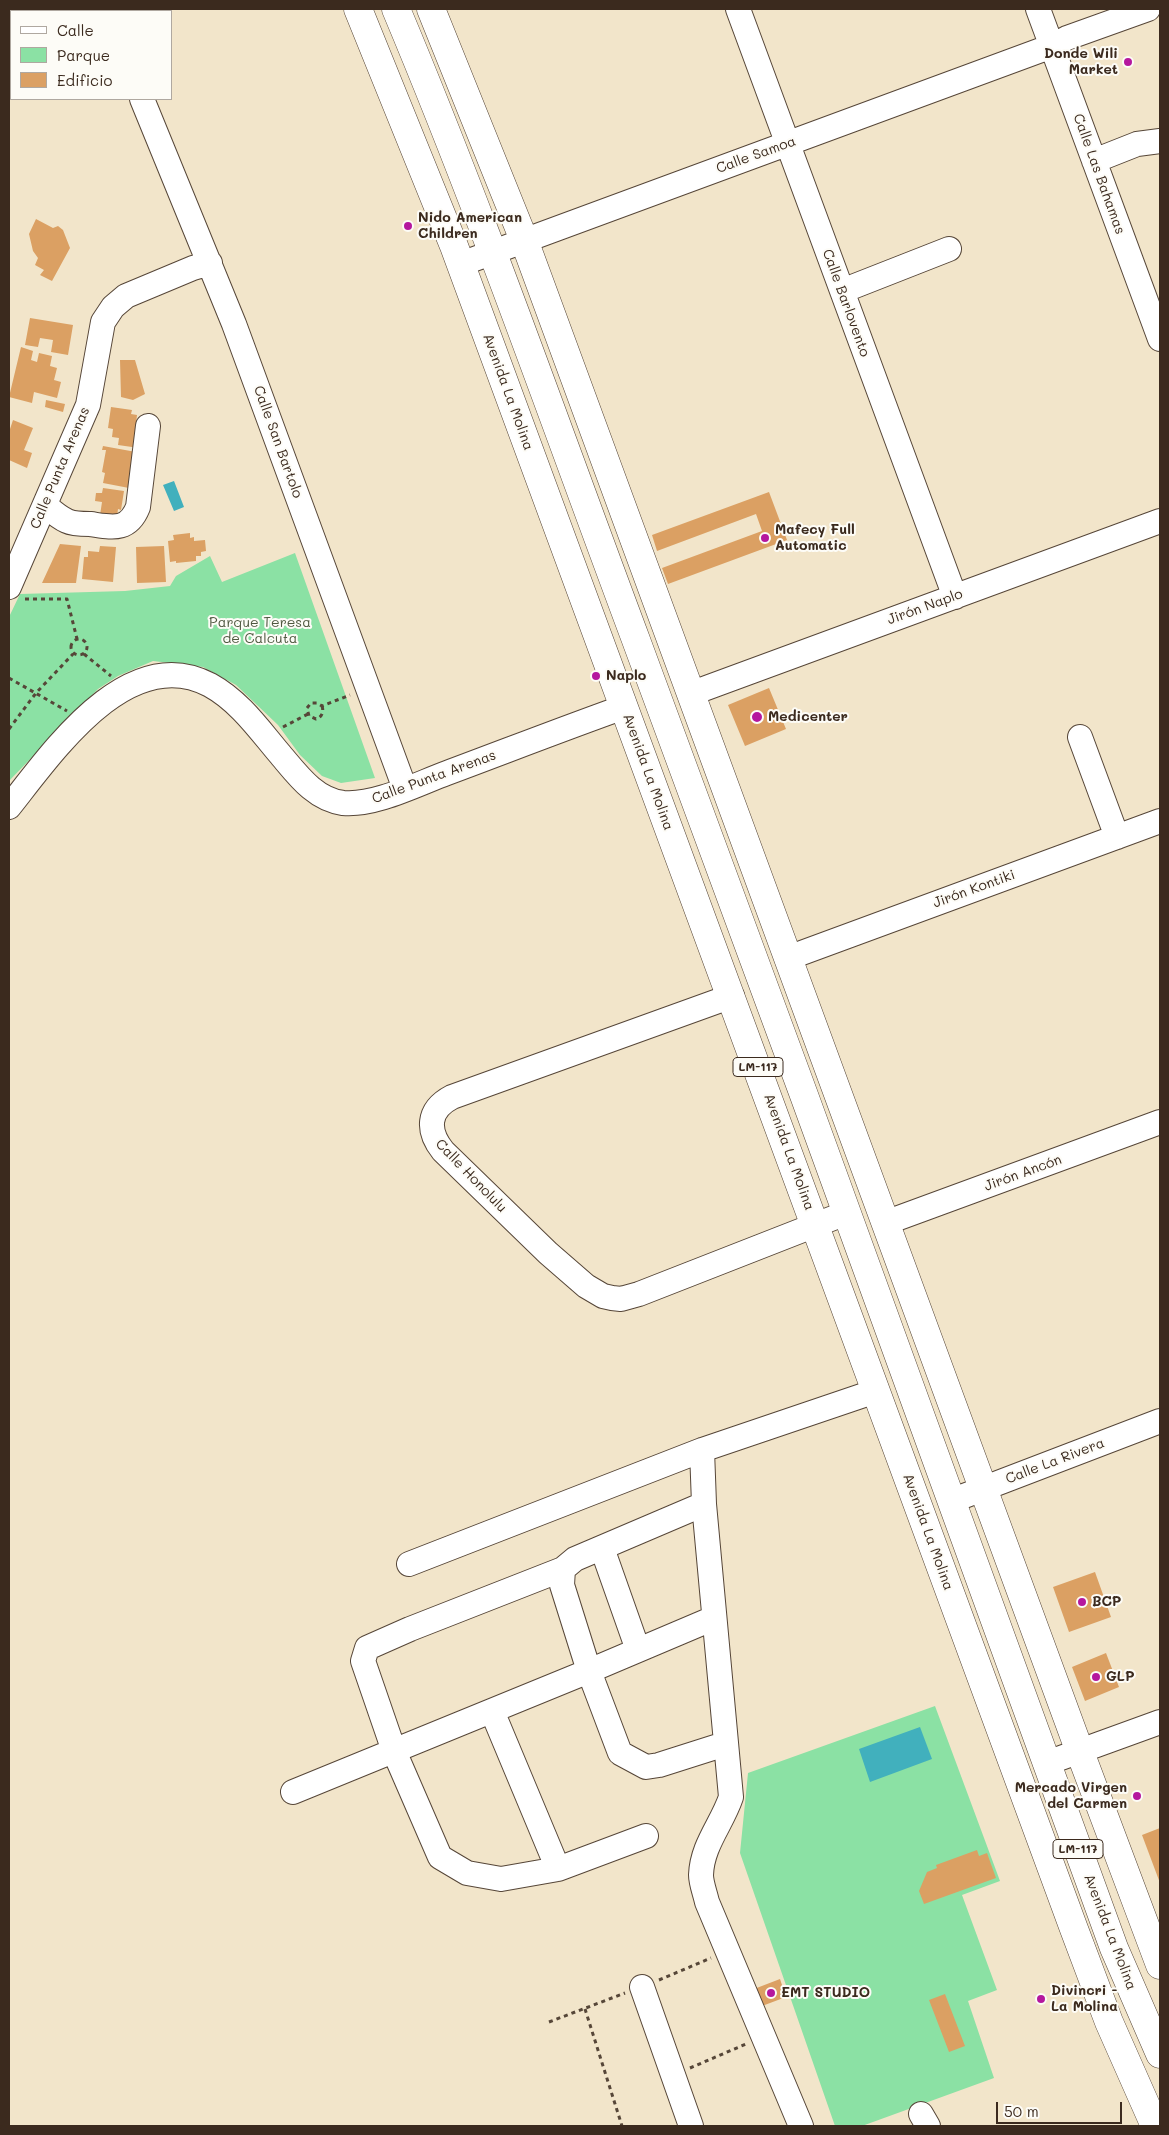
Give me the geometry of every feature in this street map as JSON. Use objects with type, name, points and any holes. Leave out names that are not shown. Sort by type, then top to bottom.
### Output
[{"type":"main road","name":"Avenida La Molina","points":[[358,9],[461,264],[624,707],[720,1001],[816,1225],[1109,2022],[1155,2126]]},
{"type":"main road","name":"Avenida La Molina","points":[[396,9],[426,81],[491,253],[744,932],[1109,1934],[1160,2054]]},
{"type":"main road","name":"LM-117","points":[[431,9],[524,240],[885,1224],[1160,1965]]},
{"type":"main road","points":[[960,1621],[998,1629]]},
{"type":"main road","points":[[1109,1934],[1160,2004]]},
{"type":"street","name":"Calle Barlovento","points":[[738,9],[955,597]]},
{"type":"street","name":"Calle Las Bahamas","points":[[1038,9],[1160,339]]},
{"type":"street","name":"Calle Samoa","points":[[461,264],[1148,9]]},
{"type":"street","name":"Calle San Bartolo","points":[[142,100],[234,324],[405,789]]},
{"type":"street","points":[[1094,160],[1137,144],[1160,141]]},
{"type":"street","points":[[842,291],[949,249]]},
{"type":"street","name":"Calle Punta Arenas","points":[[16,593],[45,505],[88,405],[103,322],[113,307],[126,296],[193,268],[210,263]]},
{"type":"street","points":[[45,505],[57,516],[69,522],[116,528],[127,524],[134,517],[138,507],[148,426]]},
{"type":"street","name":"Jirón Naplo","points":[[690,694],[1160,521]]},
{"type":"street","name":"Calle Punta Arenas","points":[[9,807],[52,754],[96,710],[130,685],[163,675],[175,675],[199,680],[232,700],[243,710],[309,787],[329,799],[341,802],[365,802],[405,789],[624,707]]},
{"type":"street","points":[[1080,737],[1117,837]]},
{"type":"street","name":"Jirón Kontiki","points":[[788,958],[1160,821]]},
{"type":"street","name":"Calle Honolulu","points":[[720,1001],[444,1101],[434,1114],[432,1130],[438,1144],[548,1253],[586,1286],[603,1296],[630,1297],[760,1248],[846,1212]]},
{"type":"street","name":"Jirón Ancón","points":[[885,1224],[1160,1122]]},
{"type":"street","points":[[409,1564],[702,1450],[876,1390]]},
{"type":"street","name":"Calle La Rivera","points":[[951,1501],[1160,1421]]},
{"type":"street","points":[[702,1450],[704,1504],[724,1744],[731,1797],[726,1813],[712,1834],[705,1853],[701,1876],[707,1902],[801,2126]]},
{"type":"street","points":[[646,1836],[558,1869],[501,1879],[467,1873],[440,1857],[394,1751],[363,1660],[367,1648],[410,1629],[563,1569],[575,1560],[704,1504]]},
{"type":"street","points":[[602,1548],[638,1650]]},
{"type":"street","points":[[563,1569],[562,1585],[589,1671],[620,1754],[646,1767],[659,1765],[724,1744]]},
{"type":"street","points":[[293,1792],[714,1618]]},
{"type":"street","points":[[492,1711],[558,1869]]},
{"type":"street","points":[[1047,1764],[1160,1722]]},
{"type":"street","points":[[642,1987],[691,2126]]},
{"type":"path","points":[[16,593],[67,598],[76,639]]},
{"type":"path","points":[[73,654],[70,645],[76,639]]},
{"type":"path","points":[[73,654],[78,656],[84,654],[87,649],[86,644],[81,639],[76,639]]},
{"type":"path","points":[[9,730],[36,693],[73,654]]},
{"type":"path","points":[[84,654],[117,680]]},
{"type":"path","points":[[9,678],[74,716]]},
{"type":"path","points":[[322,706],[350,694]]},
{"type":"path","points":[[317,703],[322,706],[322,714],[319,718],[311,718],[307,708],[317,703]]},
{"type":"path","points":[[278,729],[308,714]]},
{"type":"path","points":[[585,2009],[622,2126]]},
{"type":"path","points":[[674,2074],[763,2037]]},
{"type":"green space","name":"Parque Teresa de Calcuta","points":[[295,553],[375,778],[341,783],[322,776],[300,755],[278,725],[236,685],[203,667],[153,661],[118,676],[98,689],[9,781],[9,617],[20,594],[125,591],[170,586],[176,576],[210,556],[222,582]]},
{"type":"green space","points":[[935,1706],[1000,1881],[962,1895],[997,1990],[968,2001],[994,2078],[862,2126],[835,2126],[740,1853],[748,1773]]},
{"type":"water","points":[[174,481],[184,507],[174,511],[163,485]]},
{"type":"water","points":[[920,1727],[932,1759],[870,1782],[859,1749]]},
{"type":"building","points":[[36,219],[53,228],[58,226],[63,230],[70,248],[52,281],[40,275],[44,270],[35,265],[38,258],[33,251],[29,234]]},
{"type":"building","points":[[30,318],[73,325],[68,355],[51,352],[53,340],[40,338],[38,347],[25,345]]},
{"type":"building","points":[[21,347],[33,351],[31,360],[37,362],[39,353],[52,356],[50,366],[57,368],[54,380],[61,382],[57,398],[34,392],[32,403],[9,397]]},
{"type":"building","points":[[120,360],[135,360],[145,394],[133,400],[121,397]]},
{"type":"building","points":[[46,400],[65,404],[63,412],[45,407]]},
{"type":"building","points":[[111,407],[132,410],[131,414],[137,415],[136,424],[142,425],[139,448],[118,445],[119,438],[112,437],[113,429],[108,428]]},
{"type":"building","points":[[13,420],[33,428],[24,450],[32,453],[27,468],[9,460],[9,432]]},
{"type":"building","points":[[103,446],[136,452],[129,488],[103,483],[105,473],[102,472],[106,450],[102,450]]},
{"type":"building","points":[[103,488],[124,491],[121,510],[118,509],[116,524],[99,522],[102,502],[95,501],[96,493],[102,493]]},
{"type":"building","name":"Mafecy Full Automatic","points":[[769,492],[787,540],[668,584],[662,568],[762,531],[756,514],[657,551],[652,535]]},
{"type":"building","points":[[190,533],[190,538],[194,537],[194,541],[205,540],[206,551],[201,552],[201,556],[196,556],[196,561],[170,562],[168,541],[174,540],[173,535]]},
{"type":"building","points":[[60,544],[81,546],[76,583],[42,583]]},
{"type":"building","points":[[100,546],[116,547],[113,582],[82,579],[84,557],[88,557],[88,551],[99,552]]},
{"type":"building","points":[[164,546],[166,582],[137,583],[136,547]]},
{"type":"building","name":"Medicenter","points":[[769,688],[786,729],[745,746],[728,705]]},
{"type":"building","name":"BCP","points":[[1095,1572],[1111,1617],[1069,1632],[1053,1587]]},
{"type":"building","name":"GLP","points":[[1106,1653],[1119,1687],[1085,1701],[1072,1667]]},
{"type":"building","points":[[1160,1828],[1160,1883],[1142,1835]]},
{"type":"building","points":[[977,1850],[979,1856],[987,1853],[996,1878],[924,1904],[919,1891],[927,1872],[937,1868],[936,1865]]},
{"type":"building","name":"EMT STUDIO","points":[[780,1979],[786,1997],[762,2006],[754,1989]]},
{"type":"building","points":[[945,1994],[965,2046],[949,2052],[929,2000]]},
{"type":"place","name":"Donde Wili Market","points":[[1128,62]]},
{"type":"place","name":"Nido American Children","points":[[408,226]]},
{"type":"place","name":"Mafecy Full Automatic","points":[[765,538]]},
{"type":"place","name":"Naplo","points":[[596,676]]},
{"type":"place","name":"Medicenter","points":[[757,717]]},
{"type":"place","name":"BCP","points":[[1082,1602]]},
{"type":"place","name":"GLP","points":[[1096,1677]]},
{"type":"place","name":"Mercado Virgen del Carmen","points":[[1137,1796]]},
{"type":"place","name":"EMT STUDIO","points":[[771,1993]]},
{"type":"place","name":"Divincri - La Molina","points":[[1041,1999]]}]
